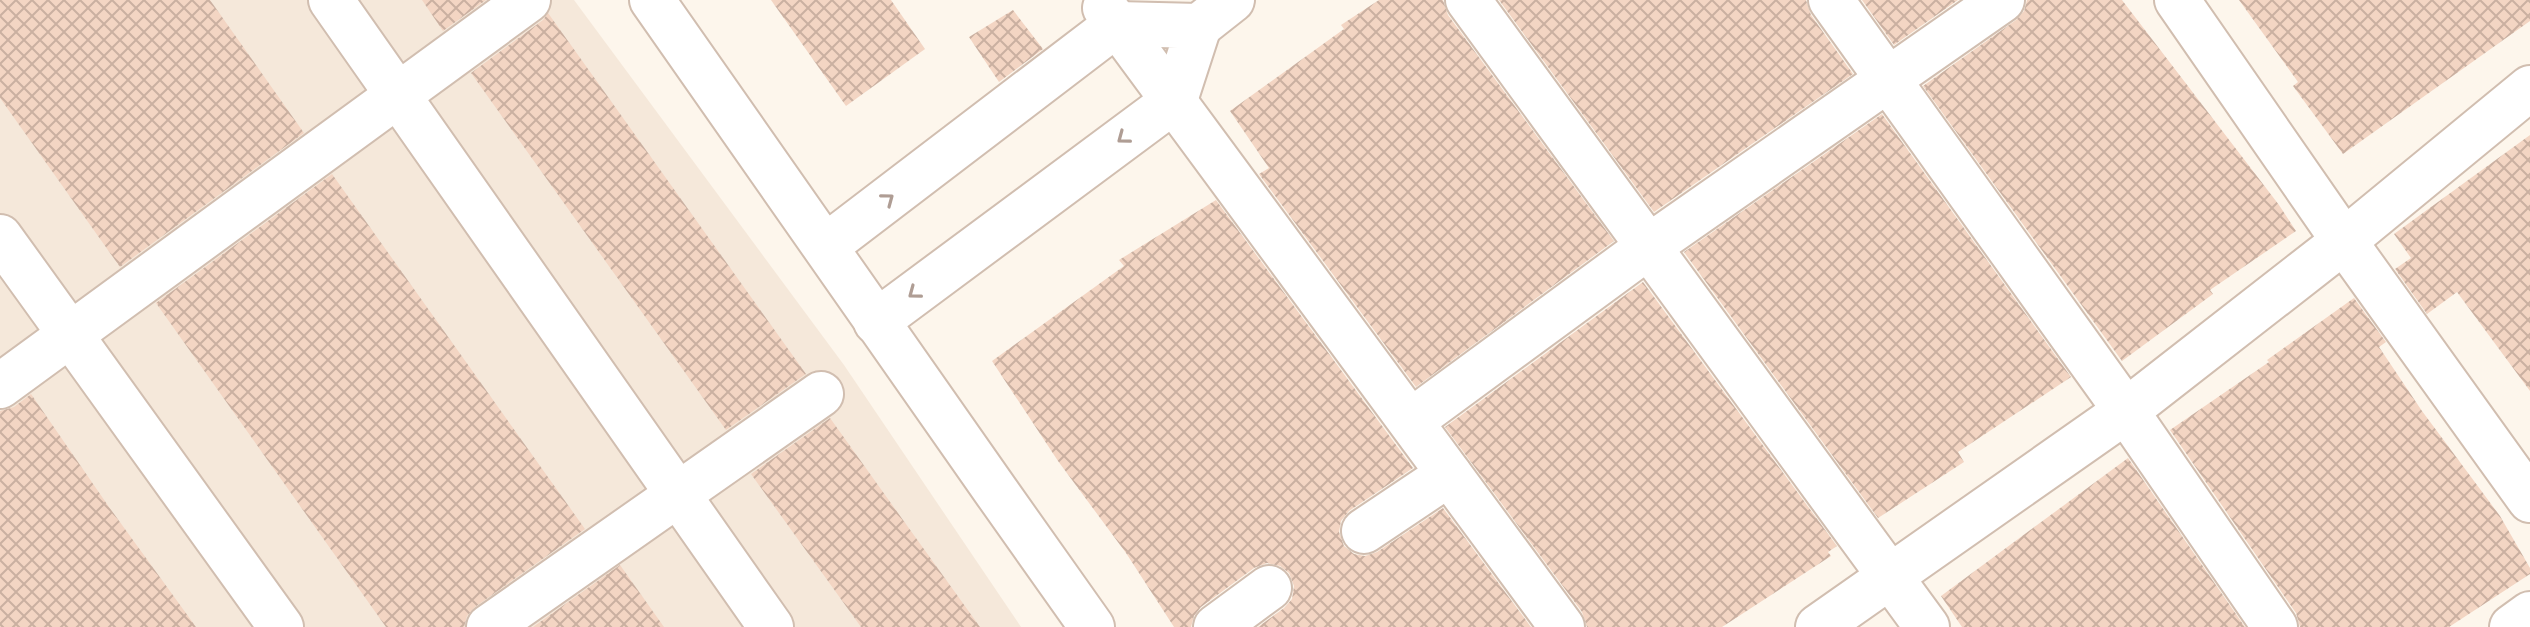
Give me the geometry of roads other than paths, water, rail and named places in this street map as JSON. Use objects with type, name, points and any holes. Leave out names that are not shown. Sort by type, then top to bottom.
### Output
[{"type":"street","points":[[331,0],[771,627]]},
{"type":"street","points":[[0,386],[528,0]]},
{"type":"street","points":[[652,0],[1092,627]]},
{"type":"street","points":[[1468,0],[1927,627]]},
{"type":"street","points":[[1831,0],[2126,411],[2275,627]]},
{"type":"street","points":[[1411,421],[1648,247],[2002,0]]},
{"type":"street","points":[[2177,0],[2344,241],[2515,447],[2530,500]]},
{"type":"street","points":[[826,246],[1108,12],[1215,13],[1175,100],[876,322]]},
{"type":"street","points":[[1108,12],[1562,627]]},
{"type":"street","points":[[1818,627],[2126,411],[2344,241],[2530,88]]},
{"type":"street","points":[[0,237],[281,627]]},
{"type":"street","points":[[489,627],[821,394]]},
{"type":"street","points":[[1364,531],[1449,474]]},
{"type":"street","points":[[1216,627],[1269,588]]},
{"type":"street","points":[[2512,627],[2530,614]]}]
